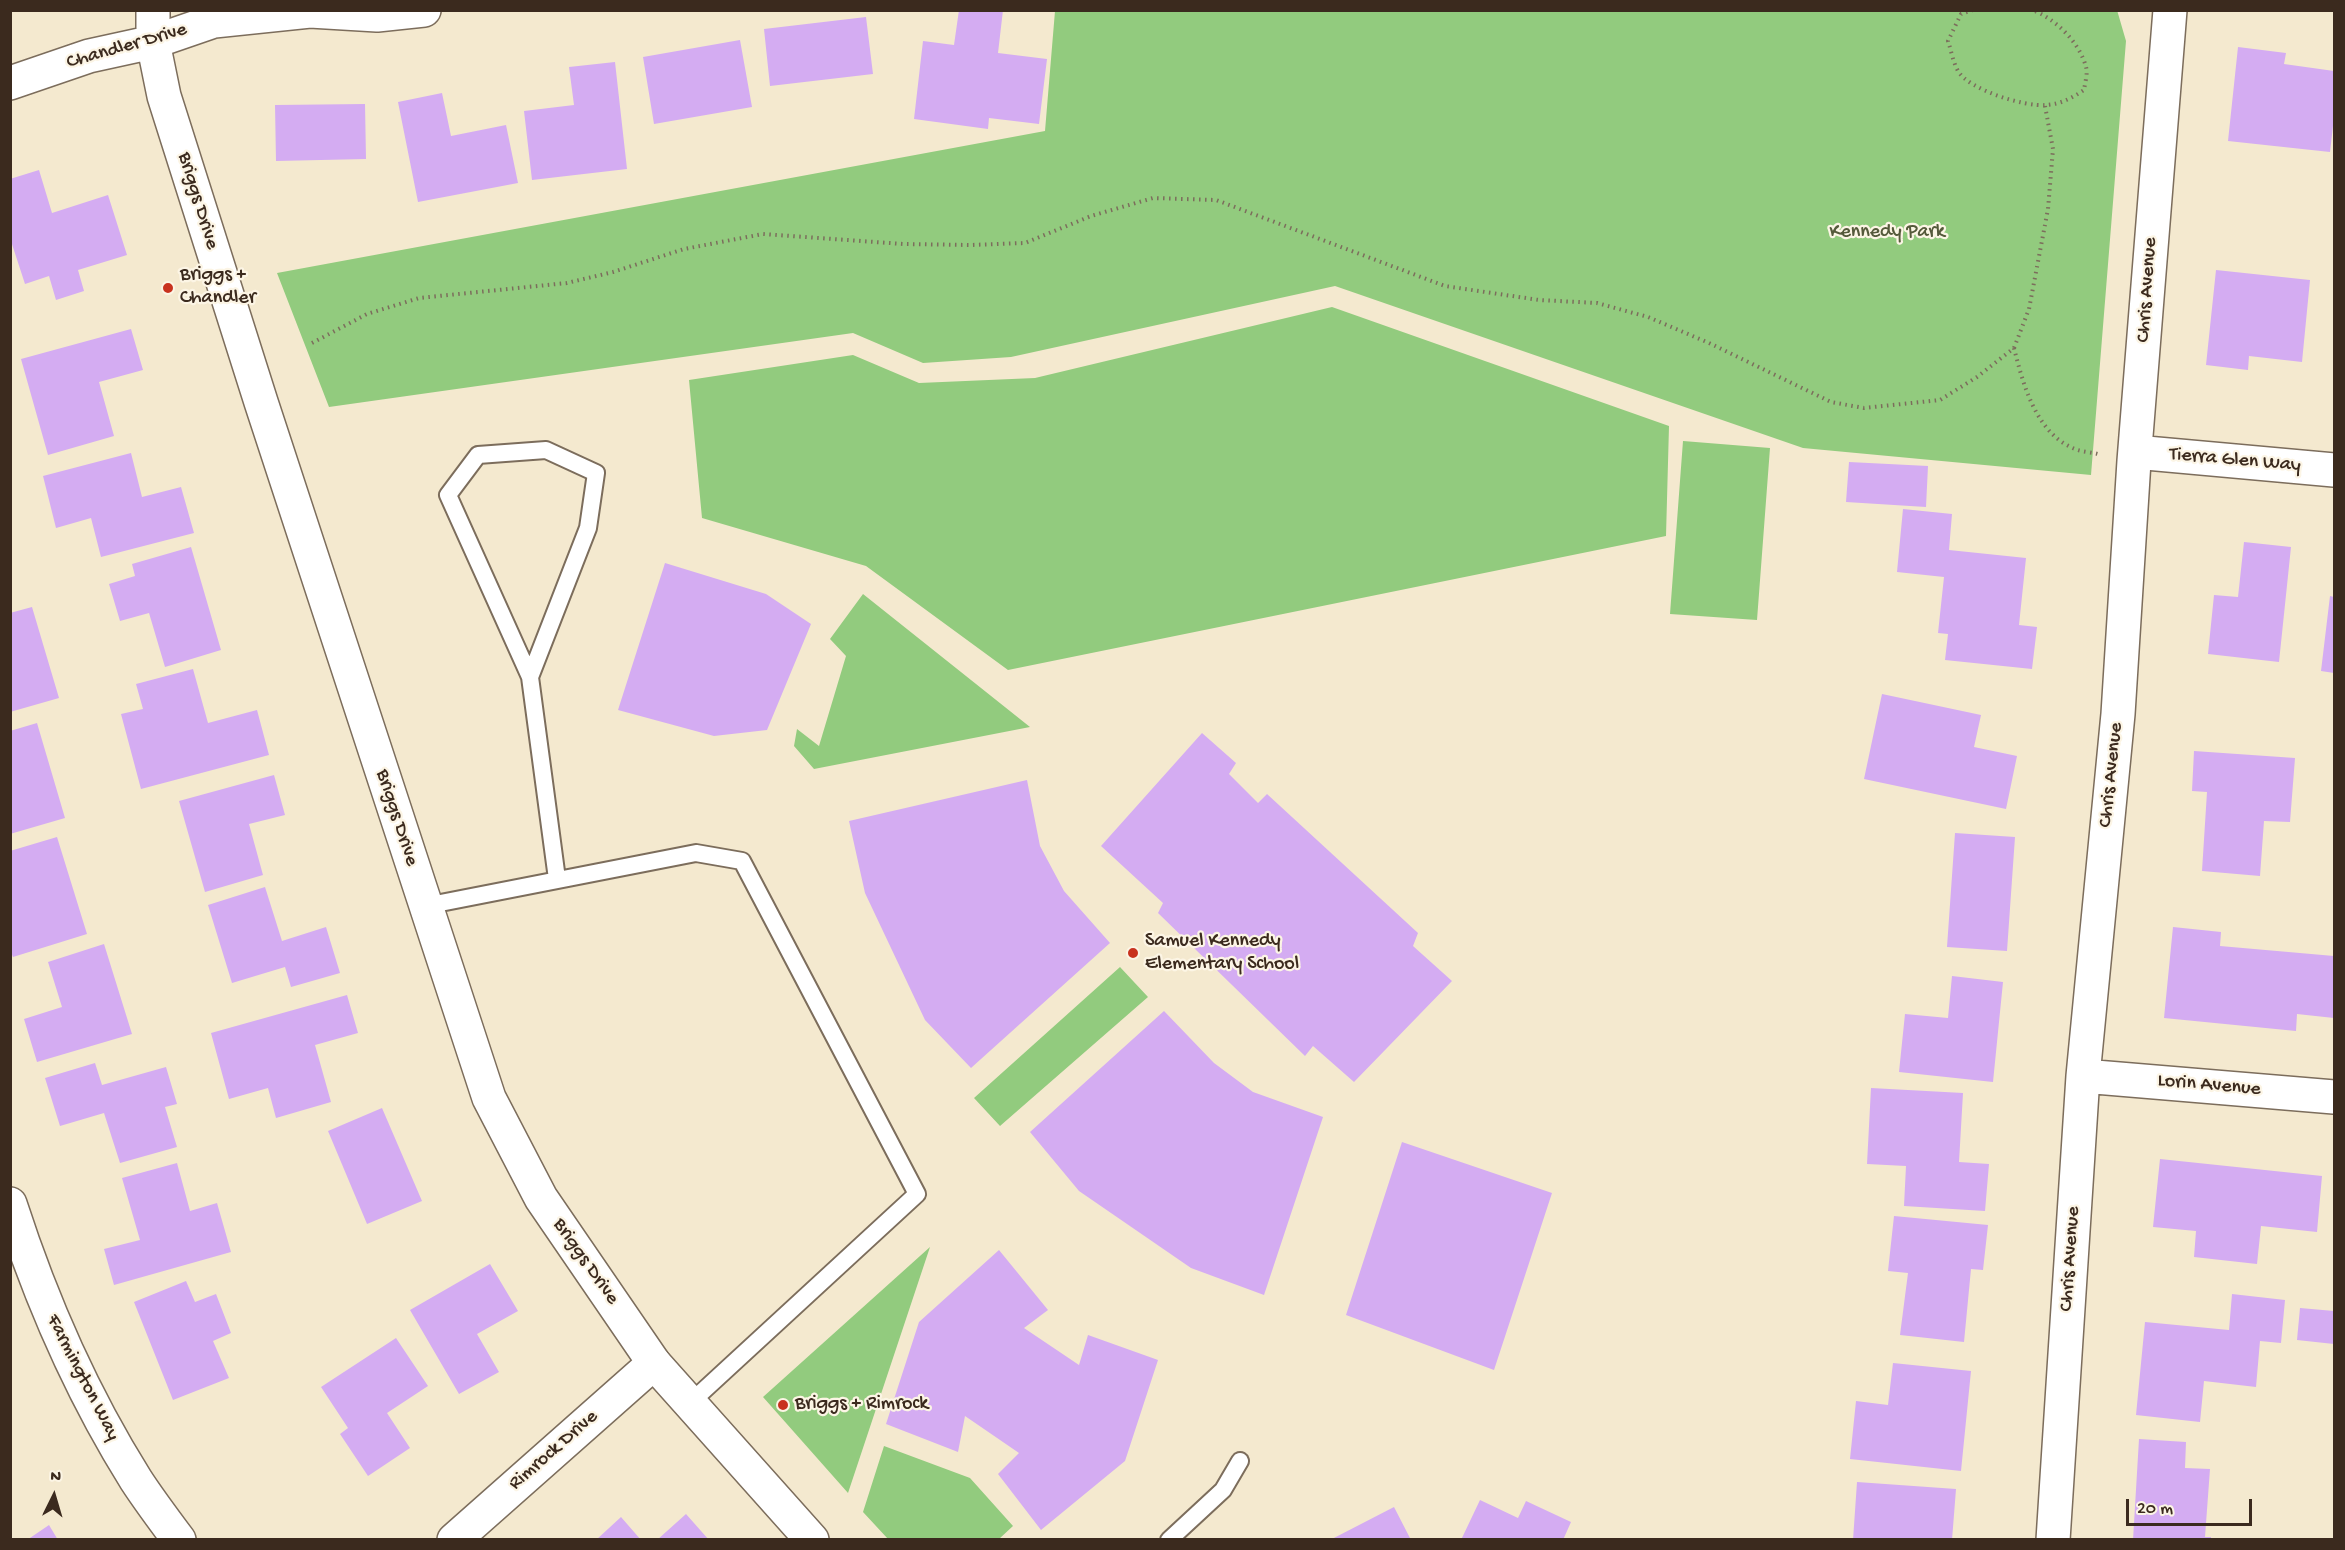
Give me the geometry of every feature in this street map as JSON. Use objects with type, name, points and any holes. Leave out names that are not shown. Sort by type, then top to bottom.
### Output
[{"type":"street","name":"Chandler Drive","points":[[10,83],[89,56],[153,26],[310,11],[377,15],[423,10]]},
{"type":"street","name":"Chris Avenue","points":[[2054,1539],[2083,1076],[2118,714],[2134,457],[2170,10]]},
{"type":"street","name":"Briggs Drive","points":[[153,26],[164,96],[264,413],[489,1098],[541,1198],[654,1363],[812,1539]]},
{"type":"street","name":"Tierra Glen Way","points":[[2134,457],[2334,470]]},
{"type":"street","name":"Lorin Avenue","points":[[2083,1076],[2334,1097]]},
{"type":"street","name":"Farmington Way","points":[[10,1204],[30,1266],[53,1322],[106,1429],[136,1481],[178,1539]]},
{"type":"street","name":"Rimrock Drive","points":[[454,1539],[654,1363]]},
{"type":"lane","points":[[530,677],[588,528],[596,473],[546,450],[478,455],[448,495],[530,677],[557,879]]},
{"type":"lane","points":[[425,906],[696,853],[742,861],[917,1194],[690,1403]]},
{"type":"lane","points":[[1169,1539],[1223,1490],[1240,1461]]},
{"type":"path","points":[[1973,10],[1961,14],[1948,40],[1959,73],[1980,89],[2005,98],[2045,106],[2066,102],[2084,90],[2087,68],[2072,39],[2042,14],[2032,10]]},
{"type":"path","points":[[312,343],[367,314],[419,298],[567,283],[613,272],[684,249],[763,234],[903,244],[1025,243],[1091,216],[1153,198],[1216,200],[1445,286],[1539,300],[1597,303],[1648,317],[1831,402],[1864,408],[1941,400],[1977,377],[2014,348],[2029,309],[2048,209],[2053,149],[2045,106]]},
{"type":"path","points":[[2014,348],[2023,384],[2036,413],[2058,438],[2075,449],[2134,457]]},
{"type":"green space","name":"Kennedy Park","points":[[2117,10],[2126,41],[2091,475],[1803,448],[1335,286],[1011,357],[923,363],[853,333],[329,407],[277,273],[1045,131],[1055,11]]},
{"type":"green space","points":[[1332,307],[1669,426],[1666,536],[1008,670],[866,566],[702,518],[689,380],[853,355],[919,383],[1035,378]]},
{"type":"green space","points":[[1683,441],[1770,448],[1757,620],[1670,614]]},
{"type":"green space","points":[[863,594],[1030,727],[814,769],[794,746],[797,729],[819,746],[846,656],[830,639]]},
{"type":"green space","points":[[1120,967],[1148,997],[1000,1126],[974,1098]]},
{"type":"green space","points":[[930,1247],[848,1493],[763,1397]]},
{"type":"green space","points":[[884,1446],[970,1478],[1013,1526],[999,1539],[888,1539],[863,1512]]},
{"type":"building","points":[[959,10],[1003,10],[998,53],[1047,59],[1039,124],[989,118],[988,129],[914,119],[923,41],[954,45]]},
{"type":"building","points":[[866,17],[873,74],[770,86],[764,29]]},
{"type":"building","points":[[740,40],[752,107],[654,124],[643,57]]},
{"type":"building","points":[[2238,47],[2286,53],[2284,64],[2334,71],[2334,117],[2330,152],[2228,141]]},
{"type":"building","points":[[615,62],[627,169],[532,180],[524,111],[574,105],[569,67]]},
{"type":"building","points":[[442,93],[451,136],[506,125],[518,183],[418,202],[398,102]]},
{"type":"building","points":[[365,104],[366,159],[276,161],[275,105]]},
{"type":"building","points":[[39,170],[52,213],[108,195],[127,255],[78,270],[84,291],[56,300],[49,276],[25,284],[10,238],[10,179]]},
{"type":"building","points":[[2216,270],[2310,280],[2302,362],[2249,356],[2248,370],[2206,365]]},
{"type":"building","points":[[131,329],[143,370],[99,382],[114,436],[48,455],[21,359]]},
{"type":"building","points":[[131,453],[142,497],[181,487],[194,533],[101,557],[91,518],[56,528],[43,476]]},
{"type":"building","points":[[1849,462],[1928,466],[1926,507],[1846,502]]},
{"type":"building","points":[[1903,509],[1952,514],[1949,550],[2026,558],[2019,625],[2037,627],[2032,669],[1945,660],[1948,634],[1938,633],[1944,577],[1897,572]]},
{"type":"building","points":[[2244,542],[2291,547],[2279,662],[2208,654],[2214,595],[2238,597]]},
{"type":"building","points":[[191,547],[221,650],[165,667],[149,613],[120,621],[109,584],[135,576],[132,564]]},
{"type":"building","points":[[665,563],[766,594],[811,624],[767,730],[714,736],[618,710]]},
{"type":"building","points":[[2330,596],[2334,597],[2334,673],[2321,671]]},
{"type":"building","points":[[32,607],[59,698],[10,712],[10,613]]},
{"type":"building","points":[[193,669],[208,723],[257,710],[269,755],[141,789],[121,714],[143,709],[136,684]]},
{"type":"building","points":[[1882,694],[1981,715],[1974,747],[2017,756],[2006,809],[1864,779]]},
{"type":"building","points":[[37,723],[65,818],[10,834],[10,731]]},
{"type":"building","points":[[1202,733],[1236,763],[1229,774],[1258,803],[1267,794],[1418,933],[1413,946],[1452,981],[1354,1082],[1313,1046],[1305,1056],[1158,913],[1163,903],[1101,846]]},
{"type":"building","points":[[2194,751],[2295,758],[2290,822],[2264,821],[2260,876],[2202,871],[2207,792],[2192,791]]},
{"type":"building","points":[[274,775],[285,815],[249,824],[263,875],[205,892],[179,801]]},
{"type":"building","points":[[1027,780],[1040,846],[1064,891],[1110,943],[971,1068],[925,1020],[865,893],[849,821]]},
{"type":"building","points":[[1955,833],[2015,837],[2007,951],[1947,947]]},
{"type":"building","points":[[57,837],[87,934],[13,957],[10,950],[10,851]]},
{"type":"building","points":[[265,887],[282,941],[326,927],[340,973],[291,987],[285,967],[232,983],[208,905]]},
{"type":"building","points":[[2173,927],[2221,932],[2220,946],[2334,956],[2334,1018],[2297,1014],[2296,1031],[2164,1018]]},
{"type":"building","points":[[104,944],[132,1034],[37,1062],[24,1019],[62,1007],[48,962]]},
{"type":"building","points":[[1952,976],[2003,982],[1993,1082],[1899,1072],[1905,1014],[1948,1018]]},
{"type":"building","points":[[347,995],[358,1033],[315,1045],[331,1102],[276,1118],[268,1088],[229,1099],[211,1033]]},
{"type":"building","points":[[1164,1011],[1214,1063],[1253,1092],[1323,1117],[1264,1295],[1191,1268],[1079,1191],[1030,1132]]},
{"type":"building","points":[[95,1063],[102,1085],[166,1067],[177,1104],[165,1107],[177,1147],[120,1163],[104,1113],[60,1126],[45,1078]]},
{"type":"building","points":[[1871,1088],[1963,1093],[1959,1162],[1989,1164],[1985,1211],[1904,1206],[1906,1166],[1867,1164]]},
{"type":"building","points":[[382,1108],[422,1201],[367,1224],[328,1131]]},
{"type":"building","points":[[1402,1142],[1552,1193],[1494,1370],[1346,1315]]},
{"type":"building","points":[[2160,1159],[2322,1176],[2317,1232],[2261,1226],[2257,1264],[2194,1257],[2196,1231],[2153,1227]]},
{"type":"building","points":[[177,1163],[190,1211],[217,1203],[231,1252],[114,1285],[104,1249],[140,1240],[122,1178]]},
{"type":"building","points":[[1894,1216],[1988,1225],[1983,1270],[1971,1269],[1964,1342],[1900,1335],[1908,1273],[1888,1271]]},
{"type":"building","points":[[999,1250],[1048,1310],[1024,1328],[1079,1365],[1088,1335],[1158,1360],[1125,1461],[1041,1530],[998,1474],[1019,1453],[965,1416],[958,1452],[886,1424],[919,1322]]},
{"type":"building","points":[[490,1264],[518,1311],[477,1334],[499,1372],[459,1394],[410,1310]]},
{"type":"building","points":[[186,1281],[195,1302],[216,1294],[231,1333],[213,1341],[229,1378],[173,1400],[134,1302]]},
{"type":"building","points":[[2232,1294],[2285,1300],[2281,1343],[2260,1341],[2256,1387],[2204,1381],[2200,1422],[2136,1415],[2145,1322],[2229,1330]]},
{"type":"building","points":[[2300,1308],[2334,1311],[2334,1344],[2297,1340]]},
{"type":"building","points":[[396,1338],[428,1386],[387,1413],[410,1448],[368,1476],[340,1434],[348,1428],[321,1387]]},
{"type":"building","points":[[1893,1363],[1971,1371],[1961,1471],[1850,1459],[1856,1401],[1888,1405]]},
{"type":"building","points":[[2139,1439],[2186,1442],[2185,1468],[2210,1469],[2205,1537],[2211,1537],[2211,1540],[2133,1540]]},
{"type":"building","points":[[1857,1482],[1956,1489],[1952,1540],[1853,1540]]},
{"type":"building","points":[[1480,1500],[1518,1518],[1526,1501],[1571,1522],[1563,1540],[1461,1540]]},
{"type":"building","points":[[1394,1507],[1411,1540],[1330,1540]]},
{"type":"building","points":[[686,1514],[709,1540],[657,1540]]},
{"type":"building","points":[[621,1517],[641,1540],[596,1540]]},
{"type":"building","points":[[49,1525],[58,1540],[27,1540]]},
{"type":"place","name":"Briggs + Chandler","points":[[168,288]]},
{"type":"place","name":"Samuel Kennedy Elementary School","points":[[1133,953]]},
{"type":"place","name":"Briggs + Rimrock","points":[[783,1405]]}]
